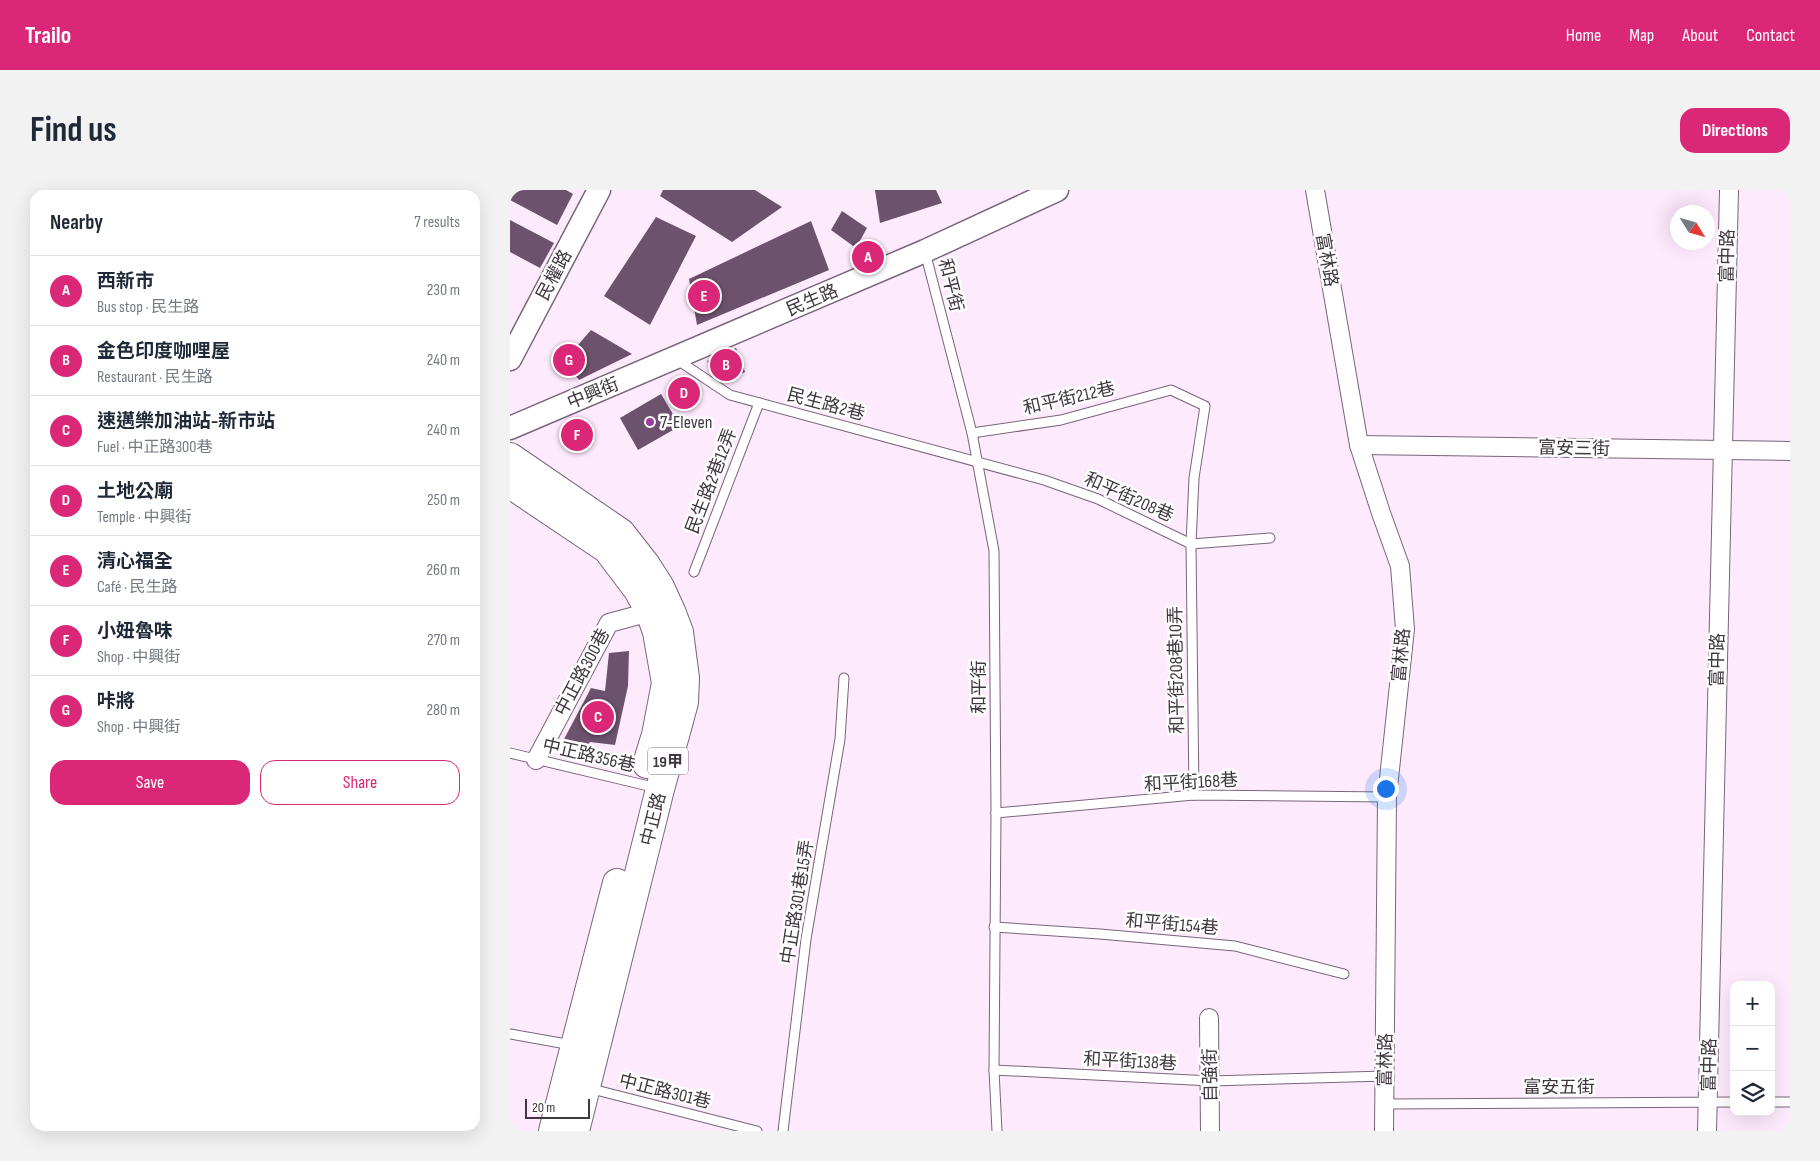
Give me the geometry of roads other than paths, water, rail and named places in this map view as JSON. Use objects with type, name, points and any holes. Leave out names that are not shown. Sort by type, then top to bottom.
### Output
[{"type":"main road","name":"中正路","points":[[510,457],[621,533],[646,565],[660,587],[671,611],[679,632],[686,678],[684,702],[651,786],[575,1085],[554,1131]]},
{"type":"main road","name":"中正路","points":[[510,482],[513,486],[607,549],[633,583],[650,612],[657,632],[666,683],[656,736],[651,786]]},
{"type":"main road","name":"中正路","points":[[575,1085],[575,1131]]},
{"type":"street","name":"民生路","points":[[676,358],[925,251],[1057,190]]},
{"type":"street","name":"富林路","points":[[1315,190],[1359,445],[1380,513],[1400,566],[1405,629],[1388,796],[1384,1131]]},
{"type":"street","name":"富中路","points":[[1707,1131],[1729,190]]},
{"type":"street","name":"民權路","points":[[510,359],[593,192]]},
{"type":"street","name":"中興街","points":[[510,428],[676,358]]},
{"type":"street","name":"富安三街","points":[[1359,445],[1790,451]]},
{"type":"street","name":"中正路300巷","points":[[536,760],[608,623],[650,612]]},
{"type":"street","name":"自強街","points":[[1209,1018],[1210,1131]]},
{"type":"lane","name":"和平街","points":[[925,251],[972,433],[994,551],[996,813],[994,1070],[997,1131]]},
{"type":"lane","name":"民生路2巷","points":[[676,358],[730,395],[977,460]]},
{"type":"lane","name":"和平街212巷","points":[[972,433],[1061,420],[1171,390]]},
{"type":"lane","name":"和平街208巷10弄","points":[[1171,390],[1205,406],[1194,478],[1191,544],[1194,795]]},
{"type":"lane","name":"民生路2巷12弄","points":[[694,572],[759,403]]},
{"type":"lane","name":"和平街208巷","points":[[977,460],[1044,480],[1098,499],[1191,544]]},
{"type":"lane","points":[[1191,544],[1270,538]]},
{"type":"lane","name":"中正路301巷15弄","points":[[783,1131],[806,939],[840,739],[844,678]]},
{"type":"lane","name":"中正路356巷","points":[[510,754],[651,786]]},
{"type":"lane","name":"和平街168巷","points":[[996,813],[1194,795],[1388,796]]},
{"type":"lane","name":"和平街154巷","points":[[994,927],[1235,946],[1344,974]]},
{"type":"lane","points":[[510,1034],[585,1048]]},
{"type":"lane","name":"和平街138巷","points":[[994,1070],[1211,1081],[1385,1076]]},
{"type":"lane","name":"中正路301巷","points":[[575,1085],[758,1131]]},
{"type":"lane","name":"富安五街","points":[[1384,1104],[1730,1102]]},
{"type":"lane","points":[[1775,1102],[1790,1102]]},
{"type":"place","name":"西新市","points":[[868,257]]},
{"type":"place","name":"清心福全","points":[[704,296]]},
{"type":"place","name":"咔將","points":[[569,360]]},
{"type":"place","name":"金色印度咖哩屋","points":[[726,365]]},
{"type":"place","name":"土地公廟","points":[[684,393]]},
{"type":"place","name":"7-Eleven","points":[[650,422]]},
{"type":"place","name":"小妞魯味","points":[[577,435]]},
{"type":"place","name":"速邁樂加油站-新市站","points":[[598,717]]}]
